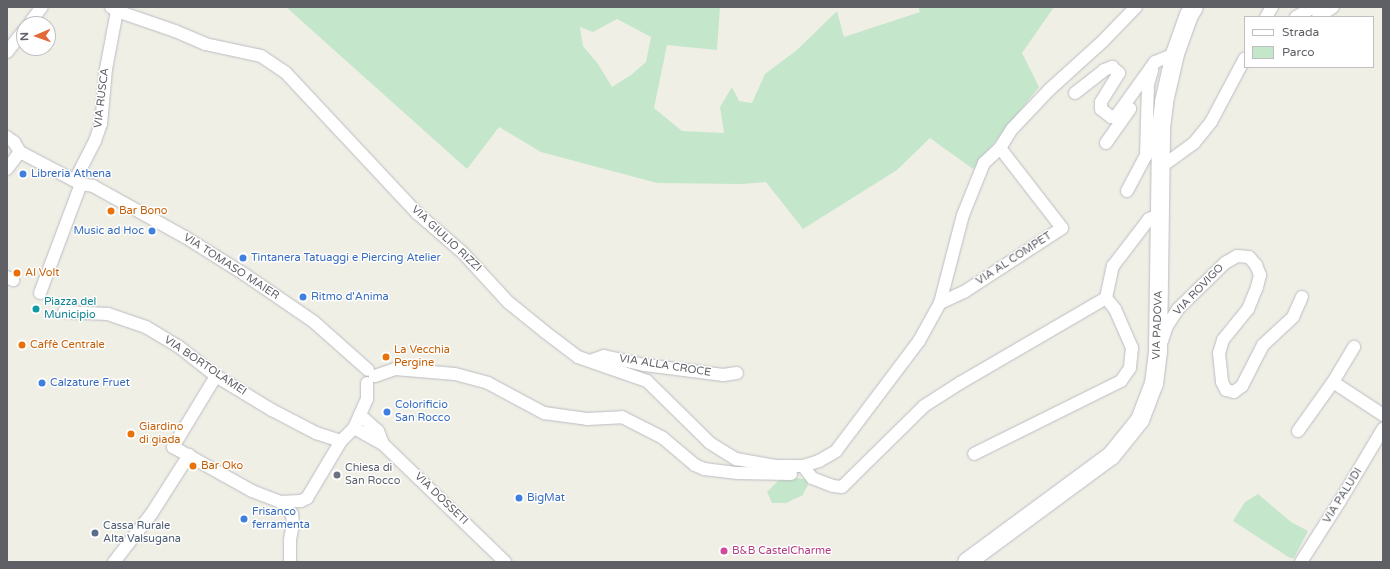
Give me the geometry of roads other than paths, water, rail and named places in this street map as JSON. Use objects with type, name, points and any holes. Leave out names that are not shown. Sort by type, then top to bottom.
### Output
[{"type":"main road","name":"VIA PADOVA","points":[[967,562],[1111,456],[1140,420],[1154,384],[1158,351],[1161,128],[1164,102],[1175,54],[1189,15],[1194,7]]},
{"type":"street","points":[[35,16],[42,7]]},
{"type":"street","points":[[280,502],[301,501],[307,498],[340,441],[354,428],[367,399],[370,377],[395,369],[455,374],[488,383],[544,413],[587,419],[622,417],[663,438],[695,465],[704,469],[738,473],[796,474],[802,466],[819,461],[836,451],[919,340],[940,303],[964,215],[984,163],[1000,148],[1012,129],[1049,90],[1103,42],[1136,7]]},
{"type":"street","points":[[1267,16],[1272,7]]},
{"type":"street","points":[[1298,16],[1314,7]]},
{"type":"street","points":[[1320,16],[1333,7]]},
{"type":"street","name":"VIA RUSCA","points":[[40,293],[78,182],[101,124],[106,69],[114,9]]},
{"type":"street","name":"VIA GIULIO RIZZI","points":[[114,9],[175,31],[205,44],[261,56],[286,73],[417,214],[463,253],[508,302],[545,332],[578,356],[593,360],[647,381],[710,443],[736,458],[775,466],[802,466]]},
{"type":"street","points":[[7,52],[16,40]]},
{"type":"street","points":[[1075,93],[1104,70],[1112,67],[1119,73],[1101,102],[1101,109],[1111,117],[1117,115],[1155,62],[1175,54]]},
{"type":"street","points":[[1161,168],[1194,143],[1211,122],[1244,60]]},
{"type":"street","points":[[1127,191],[1146,156],[1148,84],[1155,62]]},
{"type":"street","points":[[1106,143],[1148,84]]},
{"type":"street","points":[[7,137],[14,142],[20,152],[7,169]]},
{"type":"street","name":"VIA AL COMPET","points":[[940,303],[964,292],[1000,266],[1062,228],[1000,148]]},
{"type":"street","name":"VIA TOMASO MAIER","points":[[20,152],[78,182],[93,186],[159,222],[244,274],[314,322],[370,377]]},
{"type":"street","points":[[802,466],[812,478],[833,486],[842,487],[924,406],[960,383],[1106,298],[1113,266],[1149,219],[1160,215]]},
{"type":"street","name":"VIA ROVIGO","points":[[1158,351],[1167,326],[1178,308],[1225,263],[1237,256],[1249,257],[1256,265],[1260,275],[1257,287],[1248,309],[1223,340],[1219,353],[1222,382],[1226,390],[1234,392],[1242,386],[1263,345],[1293,317],[1302,297]]},
{"type":"street","points":[[974,454],[1121,381],[1130,368],[1132,348],[1116,309],[1106,298]]},
{"type":"street","name":"VIA BORTOLAMEI","points":[[64,312],[108,314],[146,328],[178,346],[216,376],[297,424],[316,433],[340,441]]},
{"type":"street","points":[[1298,431],[1333,382],[1354,347]]},
{"type":"street","name":"VIA ALLA CROCE","points":[[593,360],[604,356],[645,365],[723,375],[737,372]]},
{"type":"street","points":[[216,376],[173,447],[252,491],[280,502],[292,514],[293,524],[290,540],[290,561]]},
{"type":"street","points":[[1333,382],[1383,415]]},
{"type":"street","points":[[360,415],[378,431],[383,444]]},
{"type":"street","name":"VIA DOSSETI","points":[[354,428],[383,444],[505,562]]},
{"type":"street","name":"VIA PALUDI","points":[[1301,562],[1383,429]]},
{"type":"street","points":[[114,562],[152,513],[189,455]]},
{"type":"place","name":"Libreria Athena","points":[[23,174]]},
{"type":"place","name":"Bar Bono","points":[[111,211]]},
{"type":"place","name":"Music ad Hoc","points":[[152,231]]},
{"type":"place","name":"Tintanera Tatuaggi e Piercing Atelier","points":[[243,258]]},
{"type":"place","name":"Al Volt","points":[[17,273]]},
{"type":"place","name":"Ritmo d'Anima","points":[[303,297]]},
{"type":"place","name":"Piazza del Municipio","points":[[36,309]]},
{"type":"place","name":"Caffè Centrale","points":[[22,345]]},
{"type":"place","name":"La Vecchia Pergine","points":[[386,357]]},
{"type":"place","name":"Calzature Fruet","points":[[42,383]]},
{"type":"place","name":"Colorificio San Rocco","points":[[387,412]]},
{"type":"place","name":"Giardino di giada","points":[[131,434]]},
{"type":"place","name":"Bar Oko","points":[[193,466]]},
{"type":"place","name":"Chiesa di San Rocco","points":[[337,475]]},
{"type":"place","name":"BigMat","points":[[519,498]]},
{"type":"place","name":"Frisanco ferramenta","points":[[244,519]]},
{"type":"place","name":"Cassa Rurale Alta Valsugana","points":[[95,533]]},
{"type":"place","name":"B&B CastelCharme","points":[[724,551]]}]
